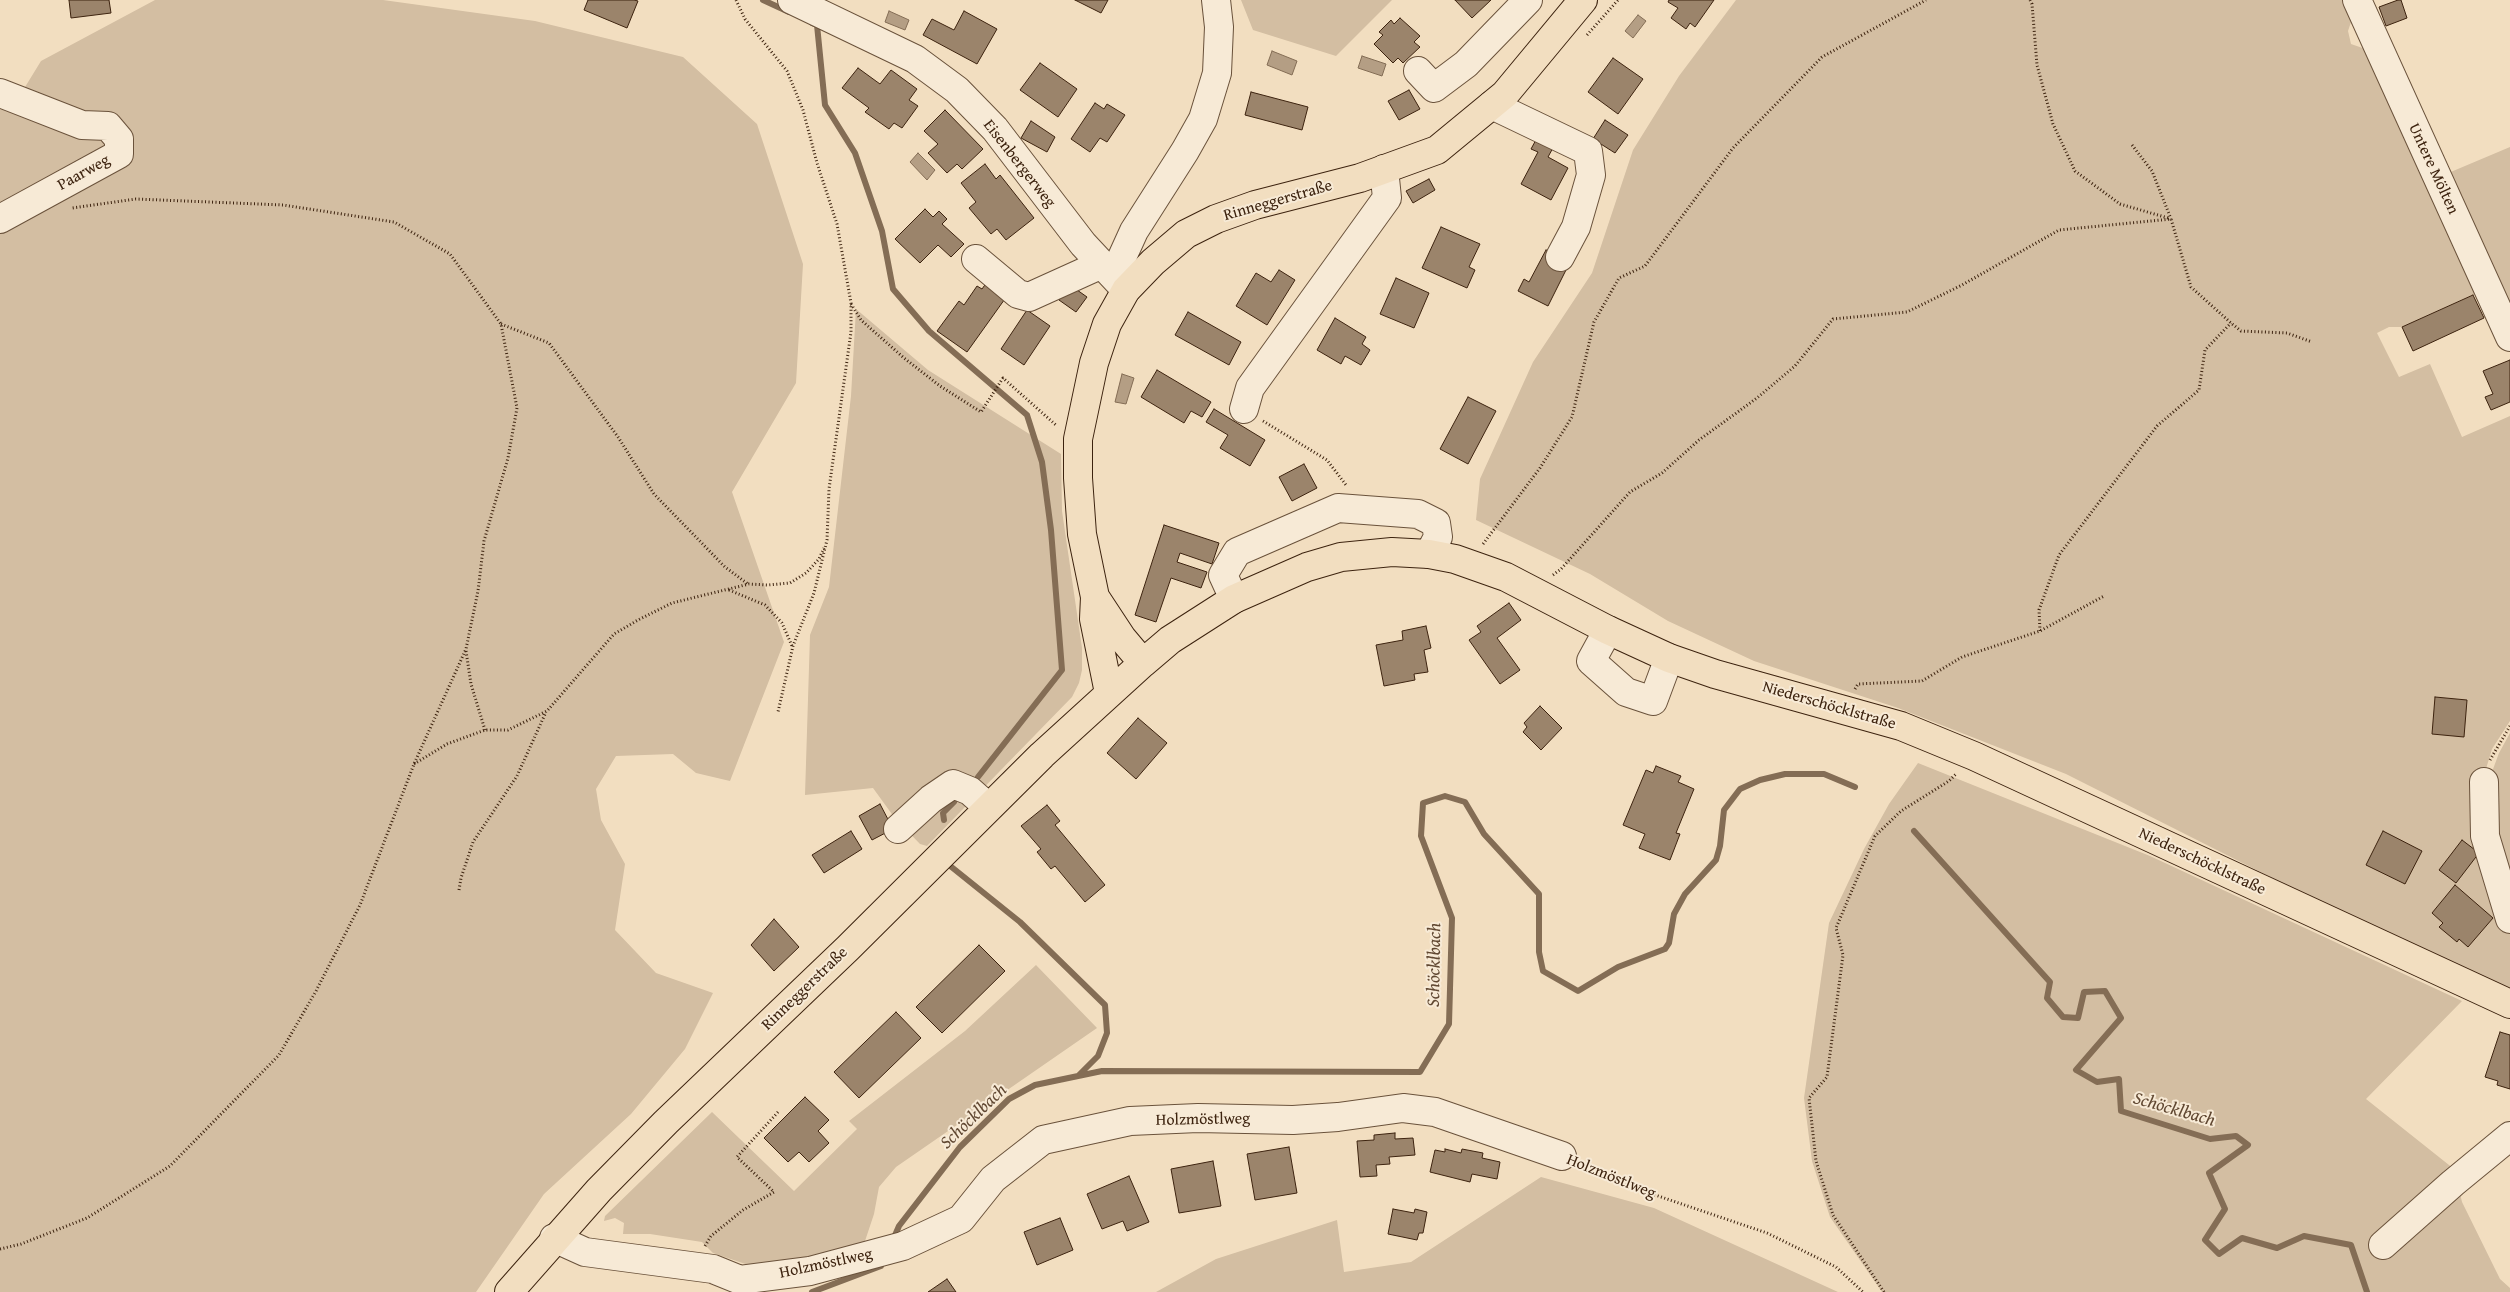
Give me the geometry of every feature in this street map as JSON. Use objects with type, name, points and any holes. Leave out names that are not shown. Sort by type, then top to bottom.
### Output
[{"type":"main road","name":"Rinneggerstraße","points":[[1109,693],[1094,619],[1096,597],[1082,534],[1078,478],[1078,439],[1094,363],[1107,324],[1114,276],[1153,262],[1186,234],[1216,219],[1254,205],[1360,178],[1436,150],[1505,94],[1583,0]]},
{"type":"main road","name":"Niederschöcklstraße","points":[[1143,662],[1170,640],[1234,600],[1307,567],[1333,559],[1384,552],[1429,554],[1472,564],[1532,590],[1608,630],[1670,658],[1724,677],[1842,708],[1901,726],[1974,756],[2510,1004]]},
{"type":"main road","name":"Rinneggerstraße","points":[[508,1292],[554,1238],[666,1122],[841,954],[988,807],[1143,662],[1122,638],[1096,597]]},
{"type":"street","name":"Rinneggerstraße","points":[[1114,276],[1134,232],[1185,152],[1203,119],[1217,73],[1219,27],[1216,0]]},
{"type":"street","points":[[1418,71],[1434,88],[1466,64],[1528,0]]},
{"type":"street","name":"Untere Mölten","points":[[2356,0],[2510,337]]},
{"type":"street","name":"Eisenbergerweg","points":[[802,2],[915,60],[957,90],[995,129],[1052,206],[1083,244],[1114,276]]},
{"type":"street","name":"Paarweg","points":[[0,93],[82,125],[108,126],[119,138],[119,154],[0,219]]},
{"type":"street","points":[[1492,105],[1588,152],[1591,175],[1576,227],[1560,257]]},
{"type":"street","points":[[1244,409],[1250,388],[1387,198],[1384,169]]},
{"type":"street","points":[[976,259],[1018,294],[1029,297],[1114,276]]},
{"type":"street","points":[[1234,600],[1223,575],[1237,552],[1338,508],[1418,514],[1436,523],[1438,537],[1429,554]]},
{"type":"street","points":[[1608,630],[1591,661],[1626,692],[1653,701],[1670,658]]},
{"type":"street","points":[[2484,782],[2485,836],[2510,919]]},
{"type":"street","points":[[898,829],[931,799],[953,784],[970,791],[988,807]]},
{"type":"street","name":"Holzmöstlweg","points":[[554,1238],[585,1252],[713,1269],[740,1280],[810,1271],[903,1246],[961,1219],[993,1179],[1043,1140],[1130,1121],[1198,1118],[1293,1120],[1338,1117],[1402,1108],[1435,1112],[1562,1156]]},
{"type":"street","points":[[2383,1245],[2510,1136]]},
{"type":"path","points":[[736,0],[745,19],[787,71],[803,110],[837,224],[851,303],[851,332],[829,488],[827,540],[814,593],[792,646],[778,712]]},
{"type":"path","points":[[1472,564],[1489,534],[1540,468],[1572,417],[1594,322],[1619,278],[1645,266],[1733,148],[1822,58],[1926,0]]},
{"type":"path","points":[[2030,0],[2032,4],[2036,65],[2053,124],[2075,171],[2120,204],[2171,219]]},
{"type":"path","points":[[2132,145],[2152,171],[2171,219],[2191,287],[2241,331],[2287,333],[2312,342]]},
{"type":"path","points":[[0,1249],[21,1244],[87,1218],[170,1166],[279,1055],[316,991],[360,905],[414,764],[466,649],[478,591],[484,541],[508,458],[517,408],[501,324],[450,254],[394,222],[283,205],[214,202],[136,199],[70,208]]},
{"type":"path","points":[[1532,590],[1561,569],[1630,492],[1662,473],[1699,440],[1757,398],[1794,366],[1833,320],[1907,312],[1962,285],[2059,230],[2171,219]]},
{"type":"path","points":[[851,303],[861,320],[904,358],[940,386],[981,412],[1003,378],[1062,431],[1078,439]]},
{"type":"path","points":[[2040,631],[2039,610],[2059,555],[2157,426],[2199,390],[2205,350],[2231,323]]},
{"type":"path","points":[[501,324],[549,343],[618,437],[654,494],[725,567],[749,584]]},
{"type":"path","points":[[1244,409],[1327,460],[1346,486],[1338,508]]},
{"type":"path","points":[[459,890],[461,878],[474,842],[516,776],[547,711],[614,634],[672,603],[749,584],[768,585],[790,582],[806,573],[819,559],[827,540]]},
{"type":"path","points":[[729,590],[765,605],[782,623],[792,646]]},
{"type":"path","points":[[1842,708],[1858,684],[1922,681],[1962,657],[2040,631],[2104,596]]},
{"type":"path","points":[[466,649],[471,684],[485,730]]},
{"type":"path","points":[[414,764],[447,744],[485,730],[508,730],[547,711]]},
{"type":"path","points":[[2484,782],[2494,750],[2510,726]]},
{"type":"path","points":[[1884,1292],[1833,1216],[1816,1161],[1810,1098],[1827,1077],[1843,955],[1836,928],[1875,836],[1901,811],[1949,781],[1974,756]]},
{"type":"path","points":[[693,1266],[711,1236],[743,1210],[774,1192],[737,1157],[779,1111]]},
{"type":"path","name":"Holzmöstlweg","points":[[1562,1156],[1614,1181],[1767,1233],[1836,1267],[1863,1292]]},
{"type":"shaded area","points":[[155,0],[383,0],[535,21],[683,57],[757,124],[803,264],[796,383],[732,492],[784,642],[730,781],[696,773],[673,754],[616,756],[596,789],[601,820],[625,864],[615,930],[656,973],[713,993],[685,1049],[631,1114],[544,1194],[476,1292],[0,1292],[0,99],[14,105],[41,61]]},
{"type":"shaded area","points":[[1241,0],[1392,0],[1336,56],[1253,30]]},
{"type":"shaded area","points":[[1736,0],[2351,0],[2354,13],[2348,31],[2351,44],[2374,52],[2483,290],[2402,327],[2389,327],[2377,333],[2399,377],[2430,364],[2462,437],[2510,416],[2510,721],[2492,749],[2482,782],[2510,927],[2510,993],[2314,899],[2066,774],[1898,708],[1754,661],[1668,621],[1590,574],[1476,520],[1480,479],[1533,362],[1592,273],[1633,150],[1679,76]]},
{"type":"shaded area","points":[[889,11],[909,20],[905,30],[885,22]]},
{"type":"shaded area","points":[[1638,15],[1646,21],[1633,38],[1625,31]]},
{"type":"shaded area","points":[[1272,51],[1297,61],[1292,75],[1267,65]]},
{"type":"shaded area","points":[[1362,56],[1386,64],[1382,76],[1358,68]]},
{"type":"shaded area","points":[[2510,147],[2510,306],[2446,174]]},
{"type":"shaded area","points":[[918,153],[935,170],[927,180],[910,162]]},
{"type":"shaded area","points":[[856,309],[928,370],[1061,454],[1062,511],[1082,648],[1082,670],[1079,683],[1072,697],[927,846],[920,844],[894,817],[873,788],[805,795],[810,635],[829,587],[851,396]]},
{"type":"shaded area","points":[[1122,374],[1134,378],[1126,404],[1115,402]]},
{"type":"shaded area","points":[[2510,733],[2510,903],[2489,780],[2499,753]]},
{"type":"shaded area","points":[[1918,763],[2150,856],[2462,1001],[2366,1099],[2454,1169],[2462,1202],[2500,1279],[2510,1288],[2510,1292],[1882,1292],[1830,1217],[1812,1161],[1804,1098],[1829,923],[1864,849],[1889,804]]},
{"type":"shaded area","points":[[1036,965],[1097,1028],[896,1167],[879,1187],[874,1214],[864,1244],[766,1271],[713,1253],[702,1242],[650,1234],[623,1234],[624,1223],[615,1218],[604,1221],[605,1216],[712,1112],[794,1191],[857,1129],[849,1121],[965,1031]]},
{"type":"shaded area","points":[[1541,1177],[1654,1208],[1838,1292],[1156,1292],[1216,1259],[1337,1220],[1344,1272],[1411,1262]]},
{"type":"building","points":[[69,0],[109,0],[111,13],[71,18]]},
{"type":"building","points":[[588,0],[638,1],[627,28],[584,10]]},
{"type":"building","points":[[1075,0],[1108,0],[1101,13]]},
{"type":"building","points":[[1455,0],[1491,0],[1472,18]]},
{"type":"building","points":[[1669,0],[1714,0],[1695,27],[1690,23],[1686,29],[1671,18],[1678,8],[1668,2]]},
{"type":"building","points":[[2401,0],[2407,18],[2386,26],[2379,7]]},
{"type":"building","points":[[964,11],[997,29],[977,64],[923,35],[932,19],[954,30]]},
{"type":"building","points":[[1400,18],[1420,36],[1414,42],[1420,47],[1403,63],[1398,58],[1393,63],[1374,44],[1383,35],[1379,32],[1391,20],[1394,24]]},
{"type":"building","points":[[1613,58],[1643,79],[1618,114],[1588,92]]},
{"type":"building","points":[[1040,63],[1077,89],[1058,117],[1020,90]]},
{"type":"building","points":[[858,68],[880,84],[891,70],[917,89],[909,100],[918,106],[902,128],[894,123],[889,129],[865,112],[869,108],[842,88]]},
{"type":"building","points":[[1409,90],[1420,109],[1399,120],[1388,101]]},
{"type":"building","points":[[1251,92],[1308,107],[1302,130],[1245,115]]},
{"type":"building","points":[[1095,103],[1104,109],[1107,104],[1125,115],[1107,142],[1100,138],[1090,152],[1071,139]]},
{"type":"building","points":[[945,110],[983,149],[962,169],[957,164],[947,173],[928,153],[938,144],[924,131]]},
{"type":"building","points":[[1605,120],[1628,135],[1615,153],[1593,139]]},
{"type":"building","points":[[1031,121],[1055,137],[1047,152],[1021,138]]},
{"type":"building","points":[[1537,138],[1554,146],[1548,157],[1568,168],[1551,200],[1521,184],[1538,152],[1531,149]]},
{"type":"building","points":[[985,164],[996,179],[1000,175],[1034,218],[1006,240],[997,229],[991,234],[969,208],[976,202],[961,183]]},
{"type":"building","points":[[1429,179],[1435,190],[1413,203],[1406,191]]},
{"type":"building","points":[[925,209],[933,217],[939,211],[947,219],[942,224],[964,244],[951,257],[938,245],[920,263],[895,239]]},
{"type":"building","points":[[1441,227],[1480,244],[1469,267],[1475,270],[1467,288],[1422,268]]},
{"type":"building","points":[[1546,250],[1570,262],[1548,306],[1518,291],[1524,279],[1529,282]]},
{"type":"building","points":[[1279,270],[1295,280],[1267,325],[1236,306],[1256,273],[1271,282]]},
{"type":"building","points":[[1396,278],[1429,293],[1414,328],[1380,314]]},
{"type":"building","points":[[987,282],[1007,296],[967,352],[937,331],[959,301],[964,305],[977,286],[982,289]]},
{"type":"building","points":[[1070,285],[1087,297],[1076,312],[1059,300]]},
{"type":"building","points":[[2473,295],[2484,318],[2413,351],[2402,327]]},
{"type":"building","points":[[1027,310],[1050,326],[1024,365],[1001,349]]},
{"type":"building","points":[[1188,312],[1241,342],[1229,365],[1175,335]]},
{"type":"building","points":[[1335,318],[1366,337],[1362,344],[1370,350],[1361,365],[1345,356],[1341,364],[1317,350]]},
{"type":"building","points":[[2510,360],[2510,402],[2491,410],[2485,397],[2493,394],[2483,371]]},
{"type":"building","points":[[1157,370],[1211,402],[1202,417],[1191,411],[1184,423],[1141,397]]},
{"type":"building","points":[[1468,397],[1496,411],[1468,464],[1440,449]]},
{"type":"building","points":[[1214,409],[1265,440],[1250,466],[1220,448],[1228,435],[1206,422]]},
{"type":"building","points":[[1304,464],[1317,488],[1292,501],[1279,477]]},
{"type":"building","points":[[1164,525],[1219,543],[1212,564],[1180,553],[1177,562],[1207,572],[1201,588],[1171,578],[1156,622],[1135,615]]},
{"type":"building","points":[[1509,603],[1521,620],[1497,638],[1520,670],[1500,684],[1469,640],[1481,632],[1477,626]]},
{"type":"building","points":[[1426,626],[1431,648],[1424,650],[1428,672],[1414,674],[1415,680],[1384,686],[1376,645],[1403,640],[1402,631]]},
{"type":"building","points":[[2435,697],[2467,700],[2464,737],[2432,734]]},
{"type":"building","points":[[1540,706],[1562,728],[1541,750],[1523,732],[1527,727],[1524,723]]},
{"type":"building","points":[[1138,718],[1167,743],[1136,779],[1107,753]]},
{"type":"building","points":[[1656,766],[1681,776],[1678,782],[1694,789],[1676,833],[1680,834],[1670,860],[1639,848],[1645,834],[1623,825],[1646,770],[1653,773]]},
{"type":"building","points":[[880,804],[893,829],[872,840],[859,816]]},
{"type":"building","points":[[1047,805],[1060,821],[1055,825],[1105,885],[1085,902],[1055,866],[1051,869],[1037,852],[1041,849],[1021,826]]},
{"type":"building","points":[[851,831],[862,849],[824,873],[812,855]]},
{"type":"building","points":[[2383,831],[2422,851],[2405,884],[2366,865]]},
{"type":"building","points":[[2462,840],[2479,853],[2456,883],[2439,870]]},
{"type":"building","points":[[2455,885],[2493,918],[2468,947],[2459,939],[2457,942],[2439,927],[2443,923],[2432,913]]},
{"type":"building","points":[[774,919],[799,947],[774,971],[751,945]]},
{"type":"building","points":[[979,945],[1005,971],[942,1033],[916,1007]]},
{"type":"building","points":[[896,1012],[921,1038],[859,1098],[834,1072]]},
{"type":"building","points":[[2500,1032],[2510,1035],[2510,1089],[2497,1085],[2498,1081],[2485,1077]]},
{"type":"building","points":[[805,1097],[829,1120],[818,1131],[829,1143],[809,1162],[799,1152],[788,1162],[764,1138]]},
{"type":"building","points":[[1395,1133],[1395,1139],[1413,1138],[1415,1155],[1389,1157],[1390,1164],[1376,1165],[1377,1176],[1360,1177],[1357,1141],[1374,1140],[1374,1135]]},
{"type":"building","points":[[1289,1147],[1297,1193],[1255,1200],[1247,1154]]},
{"type":"building","points":[[1445,1149],[1461,1153],[1462,1149],[1483,1153],[1482,1158],[1500,1162],[1497,1179],[1472,1174],[1470,1182],[1430,1172],[1435,1150],[1445,1152]]},
{"type":"building","points":[[1213,1161],[1221,1206],[1179,1213],[1171,1169]]},
{"type":"building","points":[[1129,1176],[1149,1222],[1127,1231],[1123,1221],[1102,1229],[1087,1194]]},
{"type":"building","points":[[1393,1209],[1414,1213],[1415,1209],[1427,1212],[1423,1233],[1419,1233],[1417,1240],[1388,1234]]},
{"type":"building","points":[[1060,1218],[1073,1250],[1037,1265],[1024,1232]]},
{"type":"building","points":[[947,1279],[956,1292],[928,1292]]},
{"type":"waterway","points":[[763,0],[789,12]]},
{"type":"waterway","points":[[812,23],[817,25],[825,105],[855,153],[882,231],[893,289],[929,331],[1027,415],[1042,462],[1051,530],[1062,670],[978,777]]},
{"type":"waterway","name":"Schöcklbach","points":[[893,1240],[899,1226],[960,1147],[1009,1099],[1035,1085],[1102,1071],[1420,1072],[1449,1024],[1452,918],[1421,836],[1423,803],[1445,796],[1465,802],[1484,834],[1539,894],[1539,952],[1543,971],[1578,991],[1618,967],[1665,949],[1669,943],[1674,914],[1685,894],[1716,860],[1720,846],[1724,810],[1740,789],[1760,780],[1785,774],[1824,774],[1855,787]]},
{"type":"waterway","points":[[944,820],[943,813],[954,802]]},
{"type":"waterway","name":"Schöcklbach","points":[[1914,831],[2050,982],[2047,998],[2063,1017],[2078,1018],[2084,992],[2105,991],[2121,1018],[2076,1070],[2097,1082],[2119,1079],[2121,1111],[2210,1139],[2236,1136],[2248,1145],[2209,1173],[2225,1209],[2205,1240],[2219,1254],[2242,1238],[2277,1248],[2304,1236],[2351,1245],[2367,1292]]},
{"type":"waterway","points":[[949,865],[1020,922],[1105,1005],[1107,1033],[1098,1056],[1079,1075]]},
{"type":"waterway","name":"Schöcklbach","points":[[812,1292],[881,1266],[883,1260]]}]
